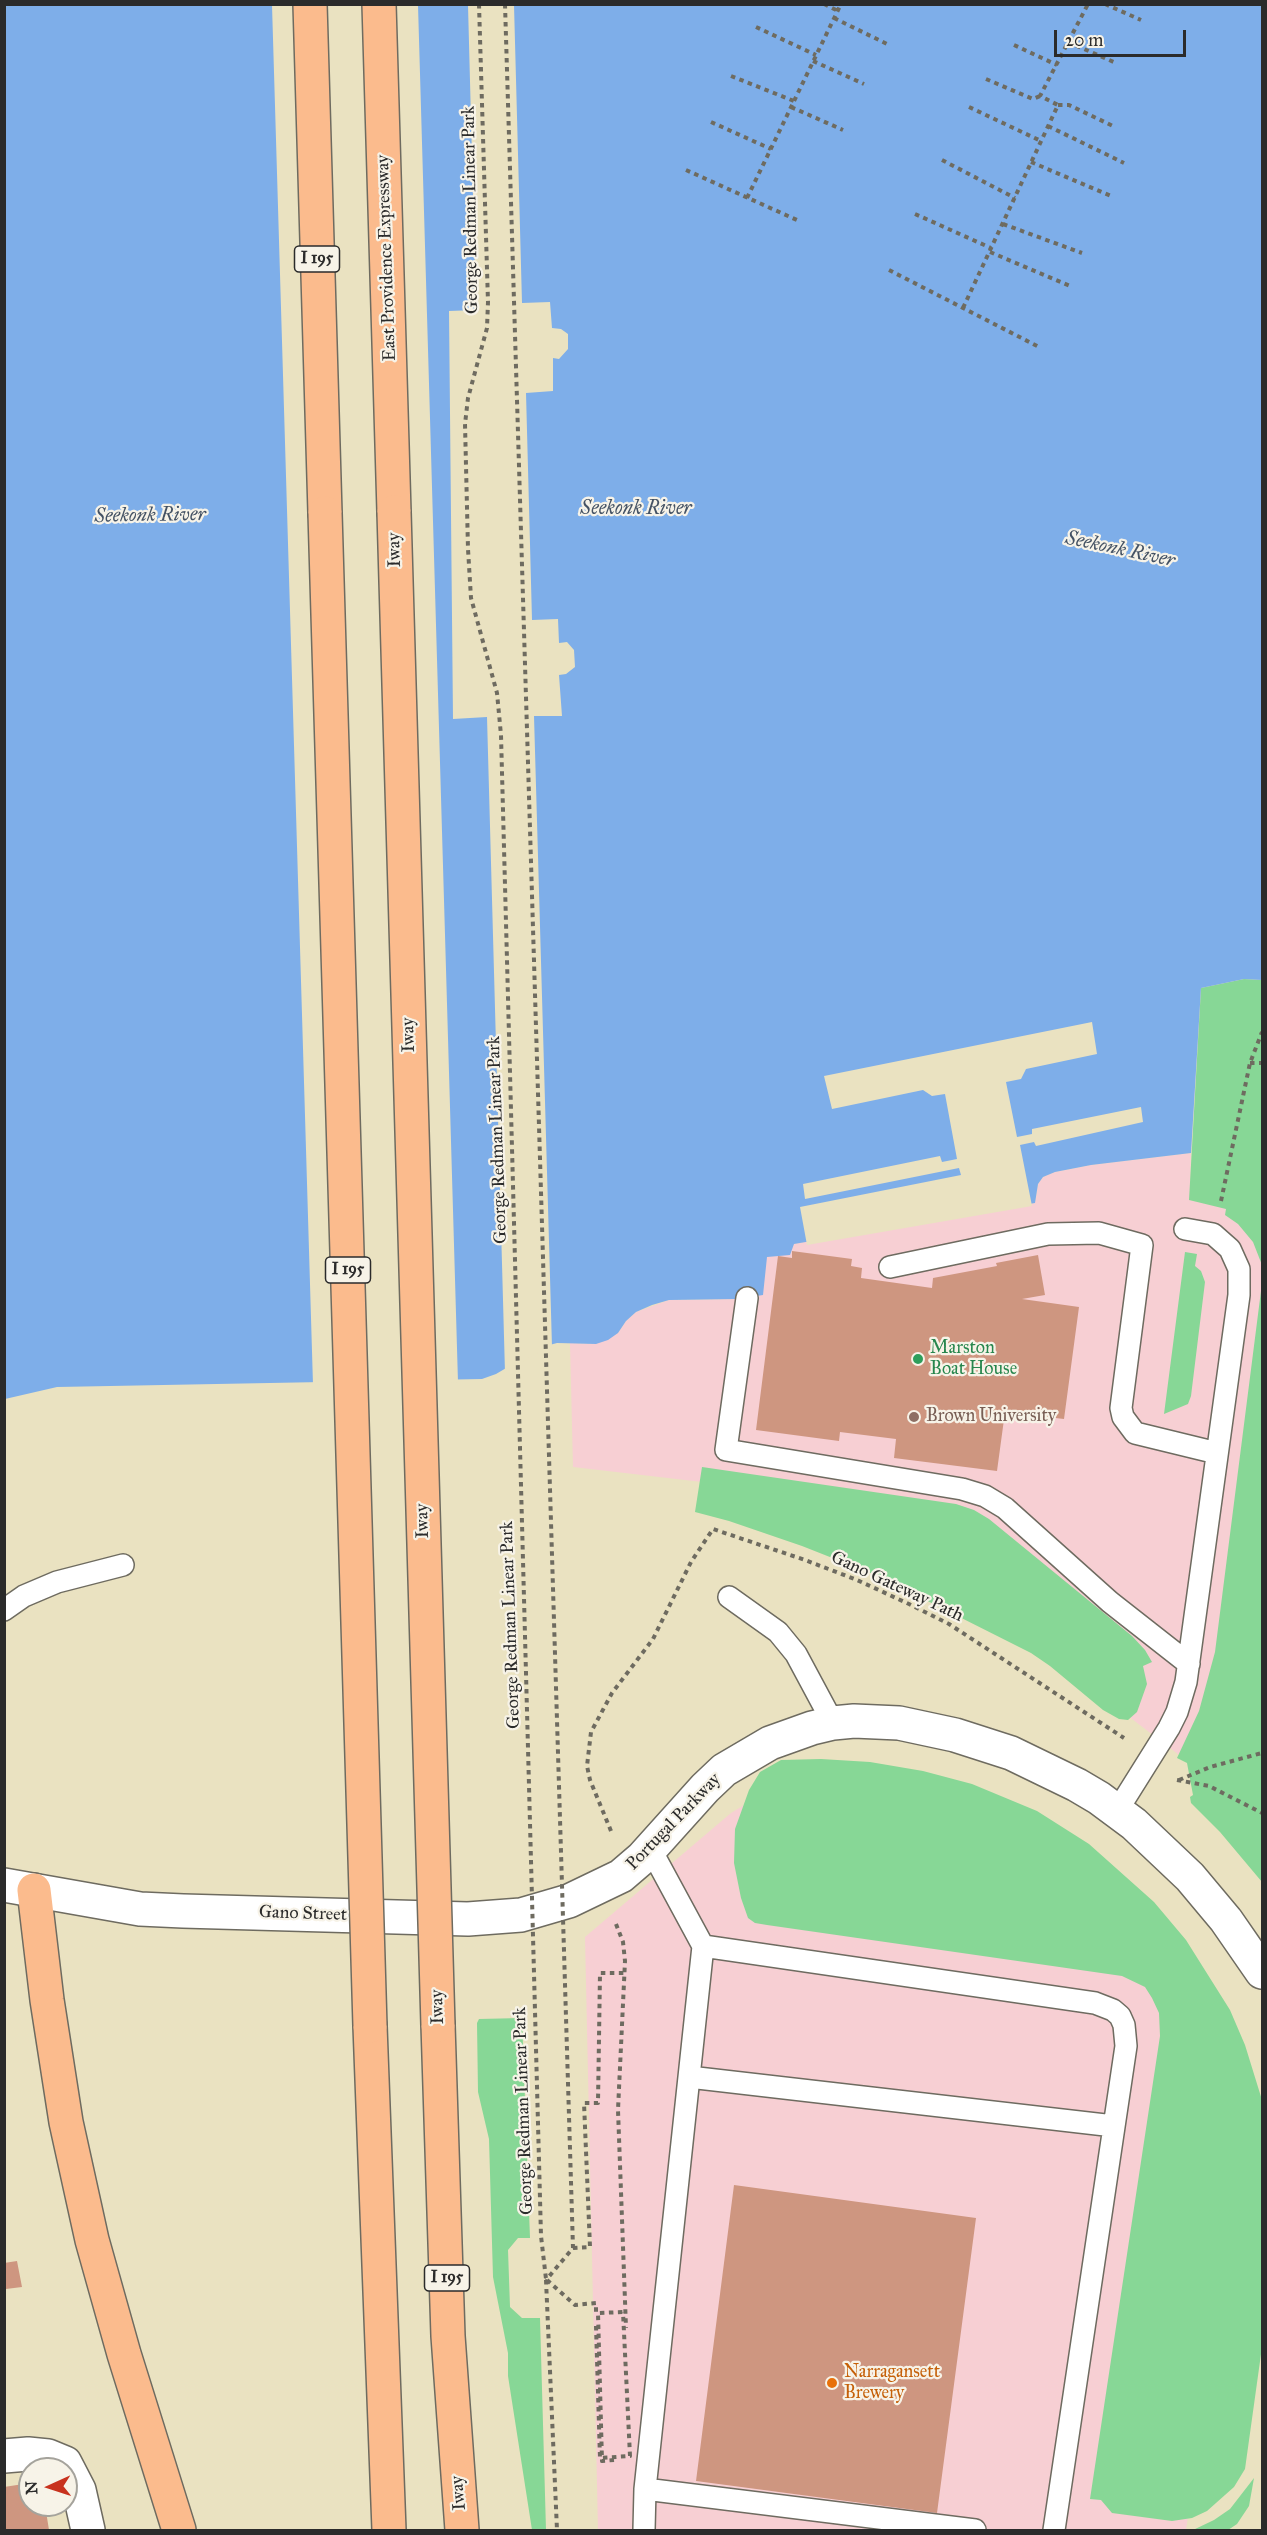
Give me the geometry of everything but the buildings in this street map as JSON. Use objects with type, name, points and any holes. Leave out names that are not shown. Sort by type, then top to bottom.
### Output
[{"type":"highway","name":"I 195","points":[[310,4],[370,2026],[383,2420],[389,2530]]},
{"type":"highway","name":"East Providence Expressway","points":[[380,4],[394,512]]},
{"type":"highway","name":"Iway","points":[[394,512],[448,2336],[462,2530]]},
{"type":"highway","points":[[19,1888],[46,2000],[61,2092],[87,2217],[124,2354],[179,2530]]},
{"type":"street","name":"Portugal Parkway","points":[[598,1888],[632,1867],[724,1770],[770,1743],[812,1728],[833,1724],[854,1721],[899,1723],[927,1727],[984,1743],[1062,1776],[1117,1810],[1190,1877],[1220,1913],[1263,1972]]},
{"type":"street","name":"Gano Street","points":[[19,1888],[140,1908],[468,1919],[521,1915],[553,1907],[598,1888]]},
{"type":"street","points":[[4,2456],[28,2454],[48,2457],[65,2463],[79,2490],[88,2530]]},
{"type":"lane","points":[[1117,1810],[1177,1712],[1189,1664],[1239,1295],[1239,1269],[1236,1258],[1222,1241],[1212,1234],[1185,1228]]},
{"type":"lane","points":[[890,1267],[1032,1236],[1065,1232],[1099,1233],[1142,1245],[1121,1408],[1123,1417],[1135,1433],[1217,1453]]},
{"type":"lane","points":[[747,1298],[726,1450],[962,1489],[986,1496],[1005,1509],[1110,1602],[1189,1664]]},
{"type":"lane","points":[[4,1610],[24,1596],[57,1582],[123,1565]]},
{"type":"lane","points":[[729,1597],[778,1632],[796,1654],[833,1724]]},
{"type":"lane","points":[[644,2530],[645,2488],[703,1946],[650,1848]]},
{"type":"lane","points":[[703,1946],[1105,2006],[1119,2016],[1126,2035],[1126,2046],[1054,2530]]},
{"type":"lane","points":[[689,2077],[1114,2126]]},
{"type":"lane","points":[[645,2488],[928,2527],[975,2530]]},
{"type":"path","name":"George Redman Linear Park","points":[[479,4],[488,302],[487,328],[468,398],[465,424],[468,549],[471,598],[497,693],[501,735],[541,2236],[546,2280],[557,2530]]},
{"type":"path","points":[[505,4],[573,2248],[546,2280],[575,2305],[596,2303],[600,2458],[610,2458],[630,2456],[623,2312],[597,2313],[598,2324],[601,2449],[602,2460],[632,2458],[618,2110],[625,1952],[615,1922]]},
{"type":"path","points":[[824,4],[838,11]]},
{"type":"path","points":[[747,198],[841,4]]},
{"type":"path","points":[[986,80],[1033,99],[1040,96],[1088,4]]},
{"type":"path","points":[[1105,4],[1141,20]]},
{"type":"path","points":[[834,18],[886,44]]},
{"type":"path","points":[[756,27],[816,55]]},
{"type":"path","points":[[1068,42],[1116,63]]},
{"type":"path","points":[[1014,45],[1057,65]]},
{"type":"path","points":[[813,61],[864,84]]},
{"type":"path","points":[[731,76],[794,101]]},
{"type":"path","points":[[1040,96],[1058,105],[1069,105],[1115,127]]},
{"type":"path","points":[[963,308],[1058,105]]},
{"type":"path","points":[[791,107],[843,130]]},
{"type":"path","points":[[969,107],[1041,141]]},
{"type":"path","points":[[711,122],[771,149]]},
{"type":"path","points":[[1048,126],[1124,163]]},
{"type":"path","points":[[942,160],[1015,198]]},
{"type":"path","points":[[1031,162],[1111,196]]},
{"type":"path","points":[[686,170],[797,220]]},
{"type":"path","points":[[915,214],[1070,286]]},
{"type":"path","points":[[1003,224],[1082,253]]},
{"type":"path","points":[[889,270],[1039,347]]},
{"type":"path","points":[[1219,1211],[1250,1063],[1263,1032]]},
{"type":"path","points":[[1250,1063],[1263,1063]]},
{"type":"path","name":"Gano Gateway Path","points":[[613,1836],[590,1780],[587,1766],[591,1732],[612,1693],[654,1639],[692,1562],[712,1529],[806,1560],[909,1604],[949,1624],[1119,1733]]},
{"type":"path","points":[[1263,1753],[1210,1767],[1178,1780],[1209,1786],[1263,1813]]},
{"type":"path","points":[[573,2248],[590,2247],[584,2103],[598,2103],[600,1973],[625,1973]]},
{"type":"shaded area","name":"Brown University","points":[[1191,1153],[1190,1200],[1251,1214],[1262,1230],[1262,1367],[1222,1674],[1187,1761],[988,1609],[823,1496],[573,1467],[570,1343],[596,1344],[618,1333],[636,1312],[669,1300],[737,1299],[767,1257],[793,1244],[1035,1203],[1038,1184],[1043,1177],[1055,1172],[1091,1165]]},
{"type":"shaded area","points":[[775,1786],[1060,1854],[1244,2137],[1186,2530],[598,2530],[585,1937],[731,1813]]},
{"type":"green space","points":[[1244,979],[1262,980],[1262,1265],[1253,1242],[1238,1224],[1225,1215],[1226,1209],[1189,1200],[1201,988]]},
{"type":"green space","points":[[1185,1252],[1197,1254],[1195,1266],[1201,1271],[1205,1282],[1191,1396],[1188,1404],[1164,1414]]},
{"type":"green space","points":[[1262,1283],[1262,1882],[1220,1832],[1191,1803],[1190,1797],[1193,1795],[1187,1763],[1177,1758],[1199,1711],[1215,1652]]},
{"type":"green space","points":[[702,1467],[956,1504],[974,1510],[989,1519],[1132,1636],[1145,1650],[1152,1662],[1143,1666],[1147,1684],[1137,1712],[1128,1720],[1119,1719],[1103,1710],[1031,1653],[878,1576],[802,1546],[695,1512]]},
{"type":"green space","points":[[821,1759],[870,1762],[923,1771],[972,1784],[1037,1811],[1089,1844],[1154,1902],[1186,1940],[1230,2010],[1245,2045],[1262,2100],[1262,2347],[1245,2469],[1234,2487],[1207,2511],[1192,2518],[1172,2521],[1112,2513],[1101,2500],[1090,2499],[1160,2036],[1159,2013],[1152,1998],[1145,1987],[1122,1976],[767,1925],[755,1923],[748,1918],[741,1898],[734,1863],[735,1829],[749,1790],[760,1772],[781,1760]]},
{"type":"green space","points":[[522,2018],[530,2238],[518,2238],[508,2250],[510,2307],[522,2318],[540,2318],[546,2530],[532,2530],[508,2376],[508,2353],[493,2277],[489,2139],[478,2092],[477,2023],[479,2019]]},
{"type":"green space","points":[[1254,2478],[1249,2506],[1237,2524],[1228,2530],[1193,2530],[1230,2509]]},
{"type":"water","name":"Seekonk River","points":[[5,5],[1262,5],[1262,980],[1244,979],[1201,988],[1191,1153],[1091,1165],[1055,1172],[1043,1177],[1038,1184],[1035,1203],[794,1244],[790,1255],[767,1257],[763,1295],[737,1299],[669,1300],[652,1305],[636,1312],[618,1333],[608,1340],[596,1344],[557,1343],[542,1347],[496,1374],[482,1379],[57,1387],[5,1399]]},
{"type":"pier","points":[[272,5],[418,5],[458,1382],[313,1385]]},
{"type":"pier","points":[[468,5],[514,5],[522,303],[550,302],[552,328],[561,329],[568,334],[568,349],[559,359],[553,358],[553,391],[526,393],[532,620],[558,619],[559,643],[567,642],[574,650],[575,667],[566,674],[559,675],[562,716],[534,716],[552,1347],[535,1354],[505,1373],[487,717],[453,719],[449,311],[476,310]]},
{"type":"pier","points":[[1092,1022],[1097,1054],[1026,1069],[1021,1079],[1006,1082],[1017,1137],[1032,1134],[1032,1129],[1141,1107],[1143,1122],[1036,1146],[1034,1142],[1020,1145],[1032,1206],[807,1245],[800,1207],[961,1175],[959,1168],[805,1199],[803,1184],[940,1156],[942,1162],[957,1159],[945,1094],[932,1096],[923,1090],[832,1109],[824,1076]]},
{"type":"place","name":"Marston Boat House","points":[[918,1359]]},
{"type":"place","name":"Brown University","points":[[914,1417]]},
{"type":"place","name":"Narragansett Brewery","points":[[832,2383]]}]
